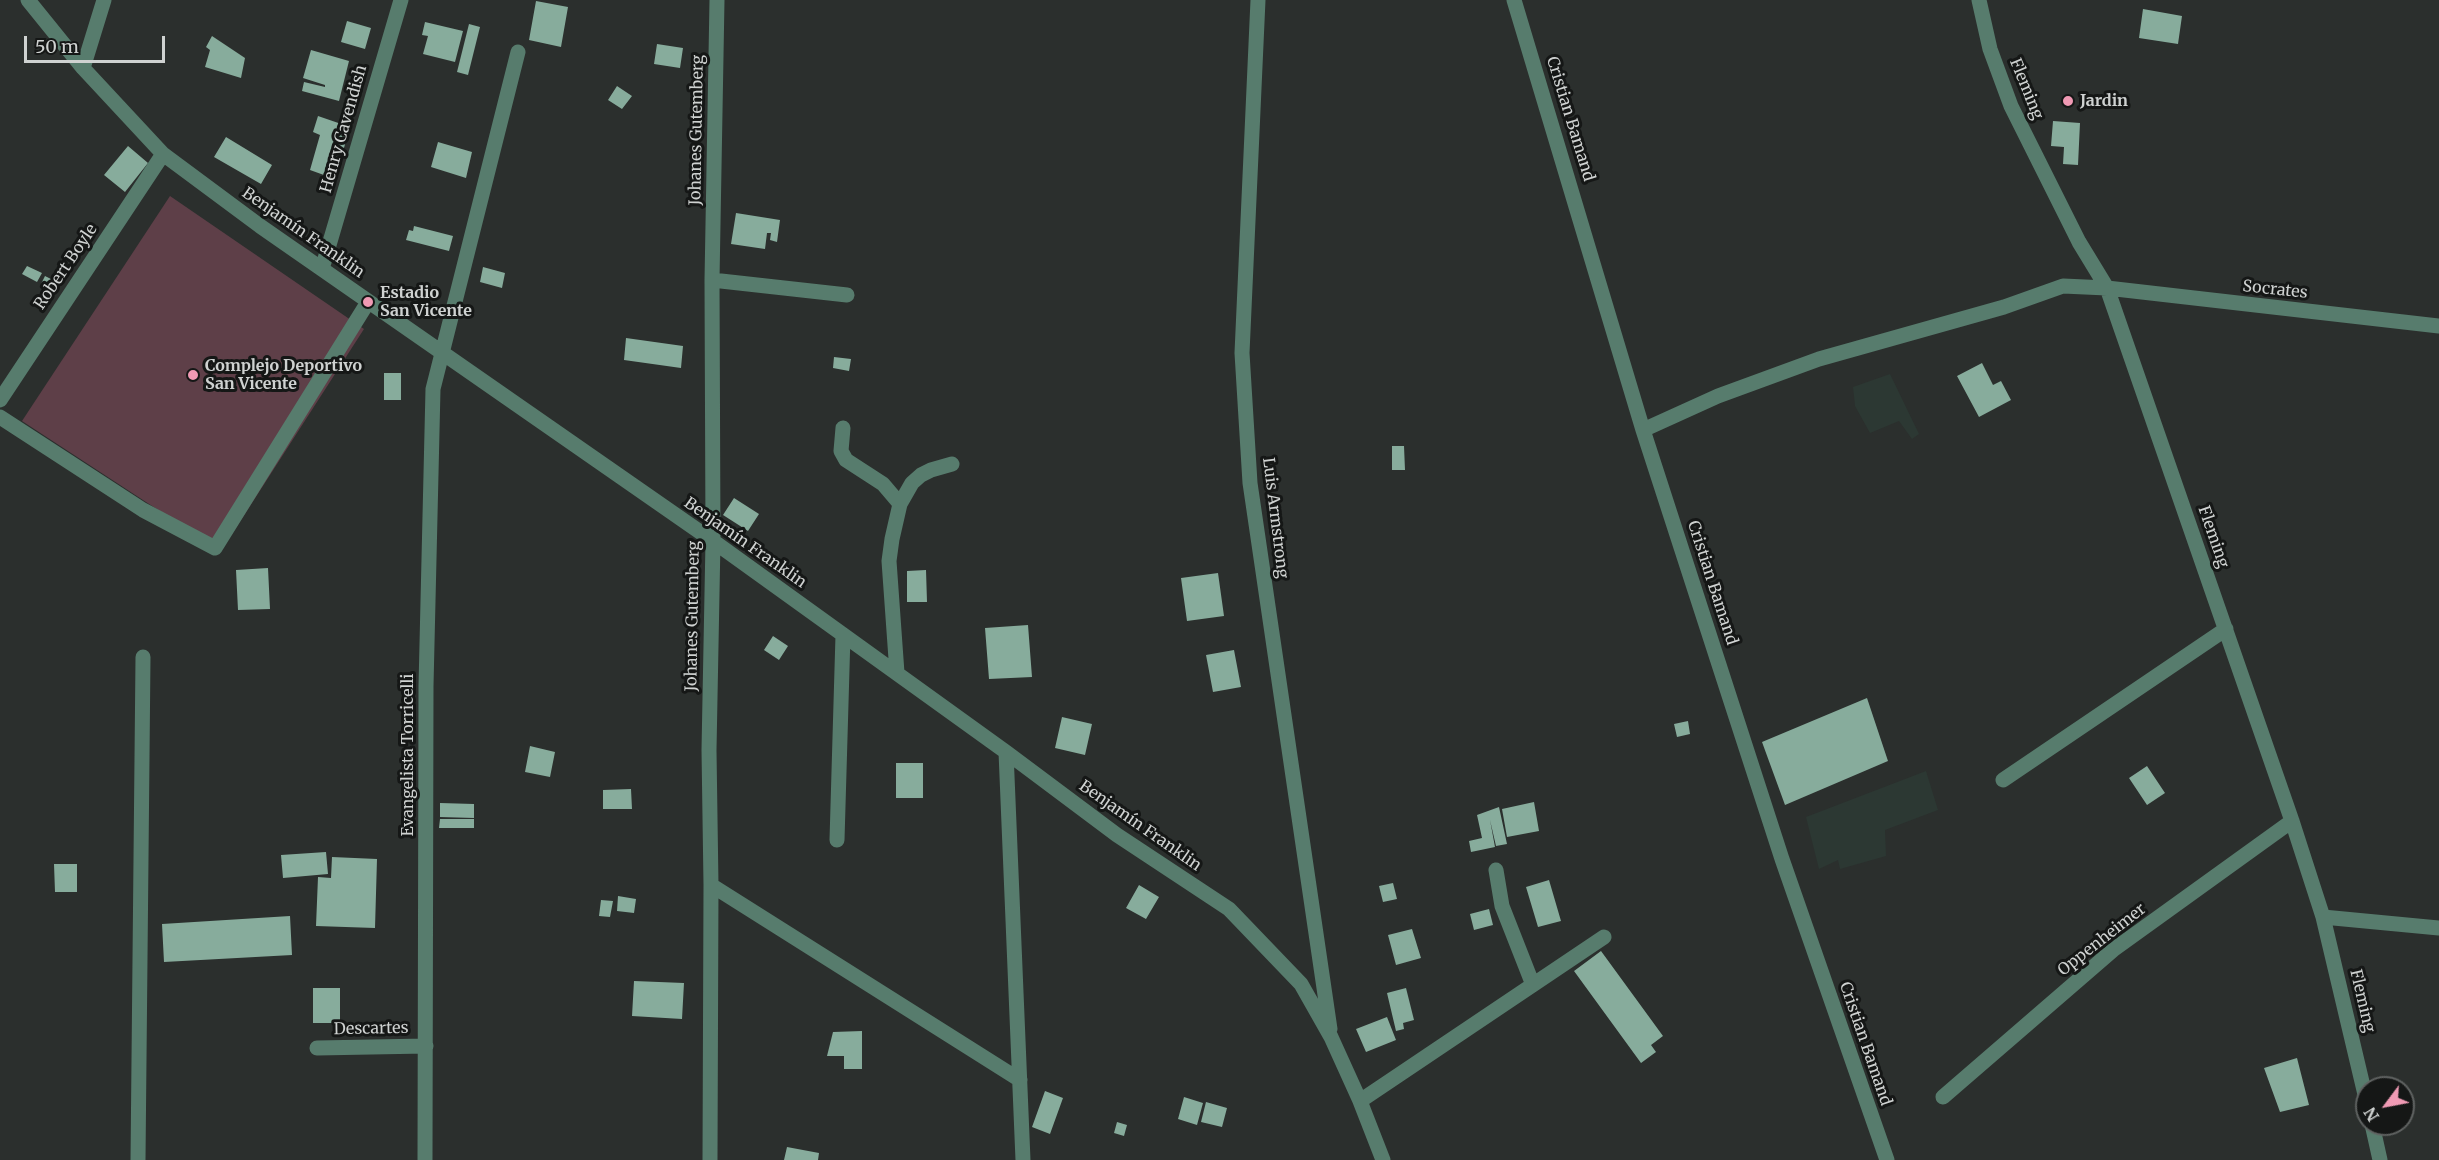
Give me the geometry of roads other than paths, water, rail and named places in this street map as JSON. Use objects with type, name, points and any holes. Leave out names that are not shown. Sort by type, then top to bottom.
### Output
[{"type":"street","name":"Benjamín Franklin","points":[[28,0],[83,68],[163,154],[368,302],[713,541],[1117,835],[1229,909],[1301,984],[1331,1037],[1383,1160]]},
{"type":"street","points":[[83,68],[104,0]]},
{"type":"street","name":"Henry Cavendish","points":[[322,269],[401,0]]},
{"type":"street","name":"Johanes Gutemberg","points":[[710,1160],[711,885],[708,750],[713,541],[712,280],[717,0]]},
{"type":"street","name":"Luis Armstrong","points":[[1258,0],[1242,353],[1250,483],[1331,1037]]},
{"type":"street","name":"Fleming","points":[[1979,0],[1990,49],[2011,106],[2079,242],[2107,288],[2292,820],[2323,917],[2361,1076]]},
{"type":"street","name":"Cristian Bamand","points":[[1516,6],[1643,430],[1782,859],[1886,1159]]},
{"type":"street","name":"Evangelista Torricelli","points":[[425,1160],[426,686],[433,389],[518,52]]},
{"type":"street","name":"Robert Boyle","points":[[0,400],[163,154]]},
{"type":"street","points":[[712,280],[847,295]]},
{"type":"street","name":"Socrates","points":[[1643,430],[1719,396],[1819,359],[2004,307],[2062,286],[2107,288],[2439,326]]},
{"type":"street","points":[[0,417],[143,510],[215,548],[368,302]]},
{"type":"street","points":[[843,428],[841,451],[846,460],[883,484],[900,504]]},
{"type":"street","points":[[897,673],[889,561],[900,504],[912,483],[921,475],[952,464]]},
{"type":"street","points":[[2003,780],[2226,629]]},
{"type":"street","points":[[837,840],[843,635]]},
{"type":"street","points":[[138,1160],[143,657]]},
{"type":"street","points":[[1006,752],[1020,1080],[1026,1159]]},
{"type":"street","name":"Oppenheimer","points":[[1943,1097],[2113,950],[2292,820]]},
{"type":"street","points":[[1496,870],[1502,906],[1533,985]]},
{"type":"street","points":[[711,885],[1020,1080]]},
{"type":"street","points":[[2323,917],[2439,928]]},
{"type":"street","points":[[1360,1101],[1604,937]]},
{"type":"street","name":"Descartes","points":[[317,1048],[426,1046]]},
{"type":"street","points":[[2375,1136],[2380,1160]]},
{"type":"place","name":"Jardin","points":[[2068,101]]},
{"type":"place","name":"Estadio San Vicente","points":[[368,302]]},
{"type":"place","name":"Complejo Deportivo San Vicente","points":[[193,375]]}]
